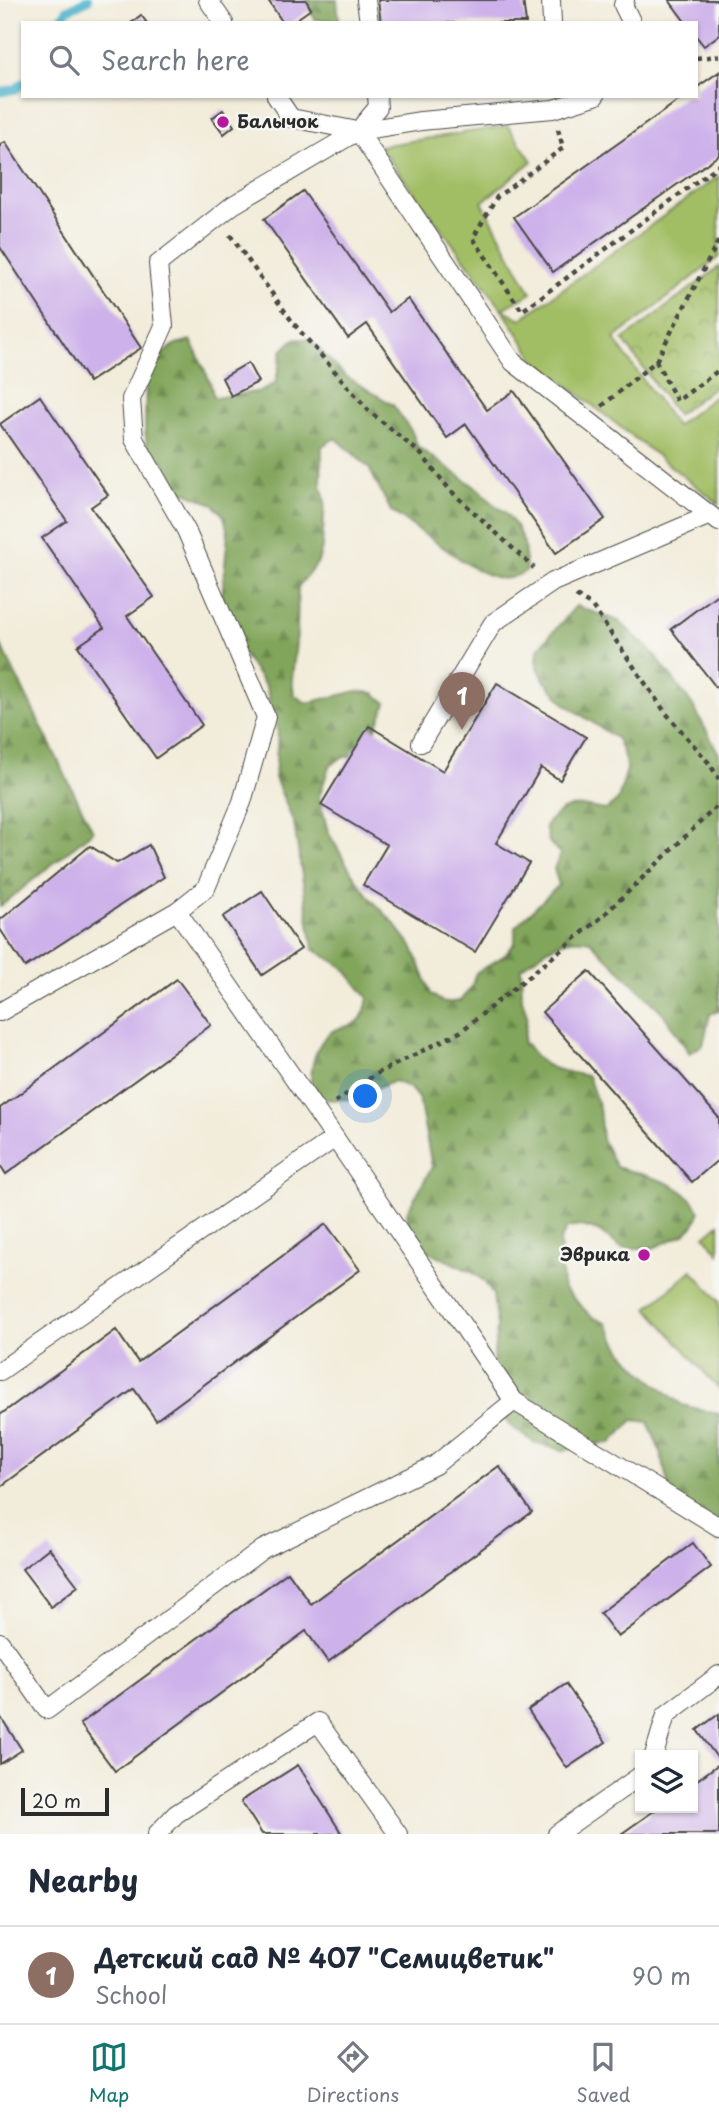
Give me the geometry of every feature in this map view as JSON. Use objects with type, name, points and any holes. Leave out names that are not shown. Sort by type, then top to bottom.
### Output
[{"type":"lane","points":[[208,0],[223,21]]},
{"type":"lane","points":[[366,0],[369,21]]},
{"type":"lane","points":[[551,0],[552,21]]},
{"type":"lane","points":[[625,0],[623,5],[631,21]]},
{"type":"lane","points":[[276,98],[291,118],[358,131],[583,98]]},
{"type":"lane","points":[[0,1012],[177,911],[206,888],[243,802],[267,717],[186,530],[134,439],[131,399],[164,326],[158,264],[233,205],[358,131],[378,107],[377,98]]},
{"type":"lane","points":[[358,131],[513,362],[714,519]]},
{"type":"lane","points":[[421,743],[493,623],[553,582],[714,519]]},
{"type":"lane","points":[[177,911],[514,1401],[719,1527]]},
{"type":"lane","points":[[0,1371],[335,1138]]},
{"type":"lane","points":[[0,1642],[47,1710],[263,1549],[435,1465],[514,1401]]},
{"type":"lane","points":[[656,1750],[666,1716],[719,1675]]},
{"type":"lane","points":[[157,1834],[176,1814],[318,1722],[398,1834]]},
{"type":"lane","points":[[557,1834],[635,1779]]},
{"type":"path","points":[[698,58],[719,56]]},
{"type":"path","points":[[553,103],[563,148],[497,197],[473,238],[522,311],[719,165]]},
{"type":"path","points":[[217,218],[294,324],[369,411],[421,454],[450,491],[522,559],[592,606],[665,712],[719,779]]},
{"type":"path","points":[[586,419],[656,361],[719,240]]},
{"type":"path","points":[[656,361],[677,401],[719,370]]},
{"type":"path","points":[[332,1105],[376,1074],[460,1032],[603,916],[719,804]]},
{"type":"green space","points":[[306,0],[337,0],[339,20],[315,20]]},
{"type":"green space","points":[[508,126],[532,161],[482,202],[531,293],[503,309],[521,319],[719,176],[719,257],[614,339],[676,426],[719,393],[719,504],[536,361],[502,309],[379,146]]},
{"type":"green space","points":[[719,267],[719,383],[677,415],[623,340]]},
{"type":"green space","points":[[294,339],[309,339],[344,375],[393,405],[412,432],[418,447],[481,491],[505,512],[524,543],[526,571],[511,578],[498,578],[470,566],[391,511],[369,468],[336,438],[322,446],[321,484],[325,500],[322,548],[318,562],[298,587],[292,679],[294,695],[307,703],[357,691],[374,693],[386,703],[369,746],[356,754],[341,758],[329,767],[319,797],[328,832],[370,898],[413,948],[431,994],[444,1003],[460,1001],[471,988],[476,973],[505,955],[515,943],[515,927],[559,885],[554,869],[560,854],[549,842],[545,826],[552,818],[572,807],[606,810],[618,800],[627,769],[617,739],[565,704],[544,680],[537,665],[538,649],[576,606],[619,621],[654,654],[692,704],[719,754],[719,1011],[710,1014],[703,1045],[689,1053],[663,1013],[590,941],[580,939],[562,942],[521,968],[522,999],[527,1015],[523,1045],[526,1044],[539,1060],[552,1068],[588,1076],[599,1108],[602,1139],[616,1167],[674,1186],[684,1192],[700,1211],[694,1225],[683,1235],[653,1248],[622,1248],[598,1231],[582,1226],[567,1228],[560,1241],[563,1288],[592,1317],[606,1323],[622,1351],[644,1374],[682,1405],[719,1414],[719,1542],[691,1526],[682,1512],[668,1484],[660,1451],[648,1422],[633,1420],[611,1443],[579,1445],[565,1451],[535,1443],[509,1425],[491,1380],[497,1327],[493,1295],[484,1281],[472,1272],[429,1252],[417,1242],[408,1228],[407,1212],[432,1167],[419,1099],[409,1087],[394,1081],[375,1089],[362,1099],[310,1100],[312,1068],[319,1047],[330,1033],[361,1019],[368,998],[343,967],[313,949],[294,823],[275,778],[278,731],[266,687],[227,631],[222,597],[228,533],[224,516],[213,504],[170,486],[147,445],[145,430],[146,381],[152,366],[163,353],[176,344],[191,340],[210,382],[214,398],[262,391],[276,382],[282,351]]},
{"type":"green space","points":[[0,643],[93,831],[0,907]]},
{"type":"green space","points":[[719,1224],[719,1253],[705,1236]]},
{"type":"green space","points":[[692,1270],[719,1301],[719,1389],[648,1308]]},
{"type":"building","points":[[268,0],[306,0],[311,9],[294,21],[282,21]]},
{"type":"building","points":[[378,0],[523,0],[526,21],[381,21]]},
{"type":"building","points":[[669,0],[719,0],[719,35],[704,46],[698,38],[698,21],[685,21]]},
{"type":"building","points":[[141,15],[146,21],[134,21]]},
{"type":"building","points":[[719,72],[719,155],[553,272],[514,217],[682,98],[698,98],[698,87]]},
{"type":"building","name":"Балычок","points":[[223,110],[234,126],[224,134],[212,118]]},
{"type":"building","points":[[5,142],[141,348],[89,382],[0,247],[0,145]]},
{"type":"building","points":[[303,191],[389,312],[408,299],[487,410],[514,391],[605,519],[556,553],[466,424],[447,438],[367,324],[348,338],[264,219]]},
{"type":"building","points":[[248,363],[258,382],[231,396],[222,378]]},
{"type":"building","points":[[40,396],[108,495],[91,507],[154,597],[127,616],[202,725],[156,758],[78,646],[104,628],[42,538],[67,521],[0,424]]},
{"type":"building","points":[[719,593],[719,691],[671,629]]},
{"type":"building","points":[[497,683],[586,737],[560,780],[541,768],[496,843],[529,863],[475,952],[363,885],[387,845],[321,805],[369,726],[443,771]]},
{"type":"building","points":[[149,845],[164,877],[25,967],[0,929],[0,920],[90,846],[117,863]]},
{"type":"building","points":[[262,891],[301,949],[262,975],[223,917]]},
{"type":"building","points":[[589,971],[719,1118],[719,1159],[692,1182],[542,1012]]},
{"type":"building","points":[[177,979],[211,1025],[6,1174],[0,1165],[0,1108]]},
{"type":"building","points":[[326,1224],[360,1270],[156,1420],[134,1389],[0,1487],[0,1415],[116,1330],[138,1362]]},
{"type":"building","points":[[499,1466],[532,1512],[328,1662],[306,1631],[115,1771],[80,1724],[288,1572],[311,1604]]},
{"type":"building","points":[[693,1543],[711,1567],[618,1637],[600,1613]]},
{"type":"building","points":[[49,1548],[78,1586],[51,1607],[22,1569]]},
{"type":"building","points":[[566,1684],[606,1742],[567,1768],[528,1710]]},
{"type":"building","points":[[719,1714],[719,1760],[697,1730]]},
{"type":"building","points":[[0,1716],[22,1750],[0,1764]]},
{"type":"building","points":[[719,1764],[719,1834],[621,1834],[651,1813],[698,1813],[698,1779]]},
{"type":"building","points":[[298,1765],[342,1834],[262,1834],[241,1801]]},
{"type":"waterway","points":[[59,21],[67,10],[88,0]]},
{"type":"waterway","points":[[0,92],[16,89],[21,85]]},
{"type":"place","name":"Балычок","points":[[223,122]]},
{"type":"place","name":"Детский сад № 407 \"Семицветик\"","points":[[462,730]]},
{"type":"place","name":"Эврика","points":[[644,1255]]}]
